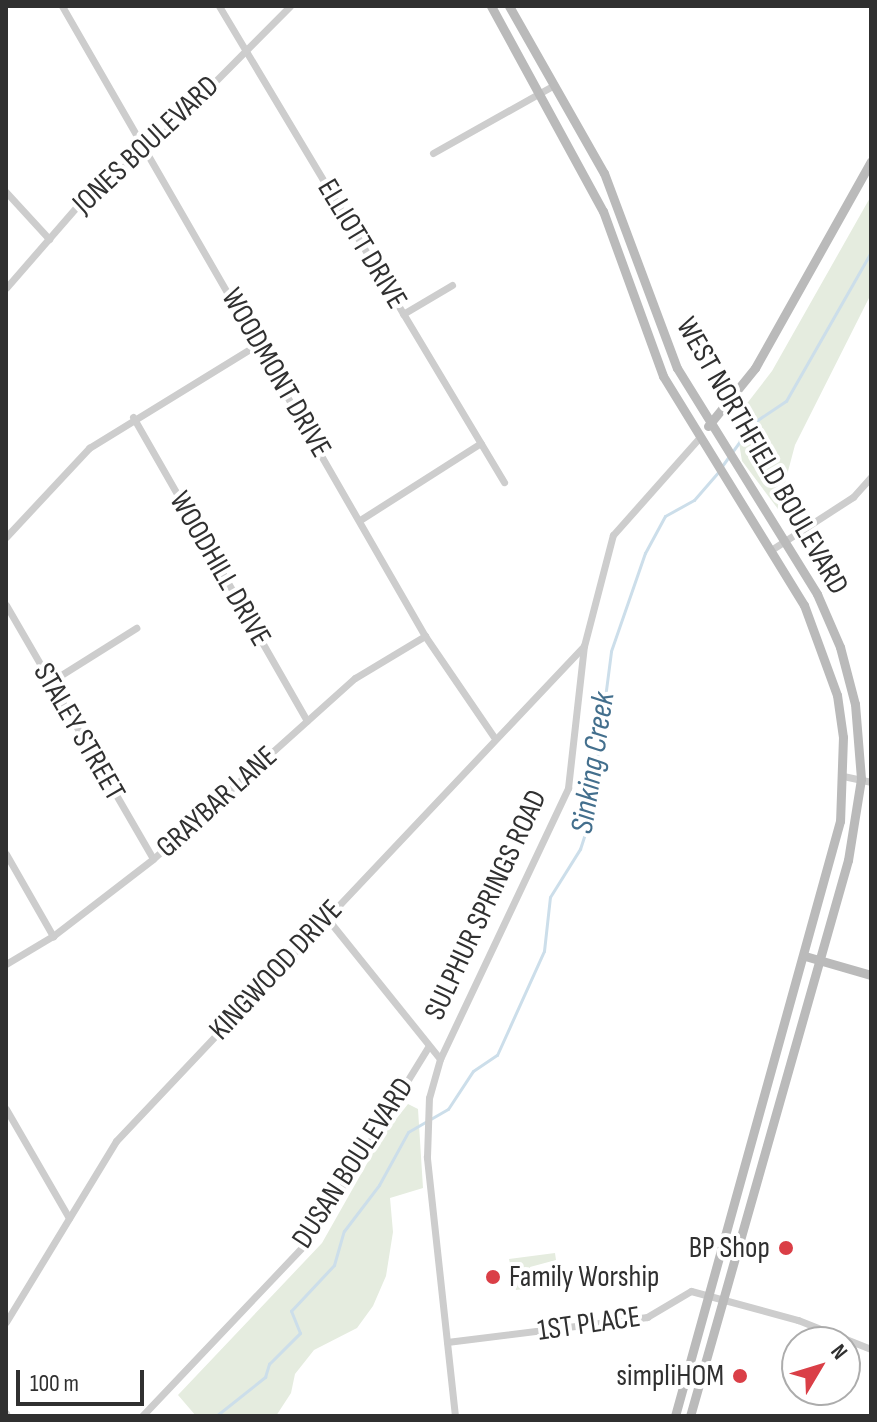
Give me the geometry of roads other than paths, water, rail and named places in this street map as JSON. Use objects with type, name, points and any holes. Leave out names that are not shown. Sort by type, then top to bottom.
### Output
[{"type":"main road","name":"WEST NORTHFIELD BOULEVARD","points":[[491,6],[603,211],[663,376],[771,550],[824,651],[837,695],[843,776],[840,821],[675,1416]]},
{"type":"main road","name":"WEST NORTHFIELD BOULEVARD","points":[[509,6],[604,173],[656,320],[709,424],[817,594],[840,647],[855,704],[866,780],[821,961],[690,1416]]},
{"type":"main road","name":"SULPHUR SPRINGS ROAD","points":[[700,437],[755,368],[871,161]]},
{"type":"main road","points":[[805,956],[871,975]]},
{"type":"main road","points":[[781,1035],[798,1039]]},
{"type":"street","name":"WOODMONT DRIVE","points":[[62,6],[260,343],[425,636],[494,737]]},
{"type":"street","name":"ELLIOTT DRIVE","points":[[219,6],[504,482]]},
{"type":"street","name":"JONES BOULEVARD","points":[[6,288],[92,189],[147,150],[290,6]]},
{"type":"street","points":[[433,153],[554,85]]},
{"type":"street","points":[[6,192],[49,239]]},
{"type":"street","points":[[403,314],[452,285]]},
{"type":"street","points":[[6,537],[69,464],[133,417],[260,343]]},
{"type":"street","name":"WOODHILL DRIVE","points":[[133,417],[307,721]]},
{"type":"street","name":"SULPHUR SPRINGS ROAD","points":[[455,1416],[427,1126],[440,1059],[568,788],[584,646],[613,535],[700,437]]},
{"type":"street","points":[[360,520],[481,443]]},
{"type":"street","points":[[771,550],[853,497],[871,477]]},
{"type":"street","name":"STALEY STREET","points":[[6,605],[153,859]]},
{"type":"street","points":[[50,682],[136,628]]},
{"type":"street","name":"GRAYBAR LANE","points":[[6,964],[53,936],[153,859],[355,678],[425,636]]},
{"type":"street","name":"KINGWOOD DRIVE","points":[[6,1322],[116,1141],[494,737],[584,646]]},
{"type":"street","points":[[843,776],[866,780]]},
{"type":"street","points":[[6,854],[53,936]]},
{"type":"street","points":[[326,917],[440,1059]]},
{"type":"street","name":"DUSAN BOULEVARD","points":[[142,1416],[310,1239],[428,1047]]},
{"type":"street","points":[[7,1114],[69,1218]]},
{"type":"street","name":"1ST PLACE","points":[[447,1342],[647,1317],[691,1291],[724,1298],[871,1349]]},
{"type":"waterway","name":"Sinking Creek","points":[[722,466],[753,423],[786,401],[871,252]]},
{"type":"waterway","name":"Sinking Creek","points":[[216,1416],[265,1377],[269,1364],[300,1333],[291,1311],[334,1265],[344,1231],[379,1185],[408,1132],[448,1109],[473,1071],[497,1055],[544,951],[550,897],[580,849],[589,821],[611,651],[645,553],[665,516],[694,500],[718,472]]},
{"type":"place","name":"BP Shop","points":[[786,1248]]},
{"type":"place","name":"Family Worship","points":[[493,1277]]},
{"type":"place","name":"simpliHOM","points":[[740,1376]]}]
